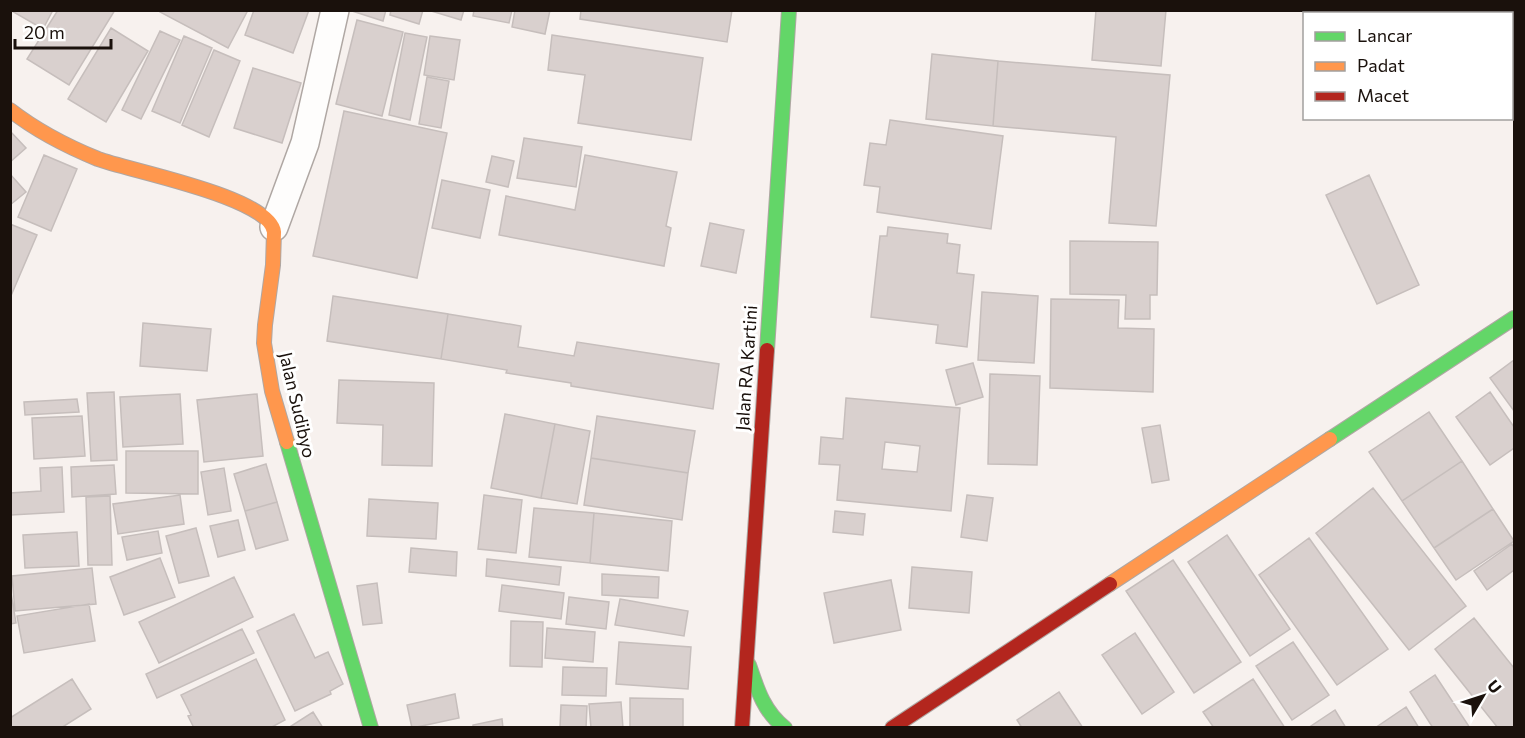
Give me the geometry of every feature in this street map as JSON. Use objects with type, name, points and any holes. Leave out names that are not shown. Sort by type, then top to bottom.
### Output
[{"type":"street","points":[[273,227],[305,143],[335,10]]},
{"type":"street","name":"Jalan RA Kartini","points":[[742,728],[789,10]]},
{"type":"street","points":[[10,110],[48,136],[116,166],[221,195],[251,207],[266,217],[273,227]]},
{"type":"street","name":"Jalan Sudibyo","points":[[273,227],[273,266],[264,338],[272,391],[371,728]]},
{"type":"street","points":[[892,728],[1515,318]]},
{"type":"street","points":[[746,658],[760,697],[777,723],[785,728]]},
{"type":"building","points":[[10,10],[53,10],[43,29]]},
{"type":"building","points":[[58,10],[115,10],[69,85],[27,59]]},
{"type":"building","points":[[161,10],[248,10],[228,48],[160,12]]},
{"type":"building","points":[[254,10],[309,10],[293,53],[245,35]]},
{"type":"building","points":[[349,10],[386,10],[383,21]]},
{"type":"building","points":[[391,10],[423,10],[419,24],[390,15]]},
{"type":"building","points":[[428,10],[464,10],[461,20]]},
{"type":"building","points":[[474,10],[512,10],[509,23],[473,16]]},
{"type":"building","points":[[515,10],[550,10],[545,34],[512,27]]},
{"type":"building","points":[[581,10],[732,10],[727,42],[580,19]]},
{"type":"building","points":[[1096,10],[1166,10],[1161,66],[1092,60]]},
{"type":"building","points":[[1480,10],[1514,10],[1514,26],[1513,12],[1481,12]]},
{"type":"building","points":[[357,20],[403,32],[382,116],[336,104]]},
{"type":"building","points":[[111,28],[148,51],[106,122],[68,99]]},
{"type":"building","points":[[160,31],[180,40],[141,119],[122,110]]},
{"type":"building","points":[[405,33],[427,37],[410,120],[389,115]]},
{"type":"building","points":[[552,35],[703,58],[691,140],[578,123],[585,75],[548,70]]},
{"type":"building","points":[[184,36],[212,48],[180,123],[152,111]]},
{"type":"building","points":[[430,36],[460,40],[454,80],[424,75]]},
{"type":"building","points":[[214,50],[240,61],[209,137],[182,125]]},
{"type":"building","points":[[932,54],[998,61],[993,126],[926,119]]},
{"type":"building","points":[[998,61],[1170,75],[1156,226],[1109,223],[1116,137],[993,126]]},
{"type":"building","points":[[253,68],[301,83],[282,143],[234,128]]},
{"type":"building","points":[[427,77],[449,81],[441,128],[419,124]]},
{"type":"building","points":[[344,111],[447,133],[417,278],[313,256]]},
{"type":"building","points":[[890,120],[1003,136],[991,229],[877,212],[880,187],[864,185],[870,143],[886,145]]},
{"type":"building","points":[[10,131],[26,148],[10,162]]},
{"type":"building","points":[[524,138],[582,147],[576,187],[517,178]]},
{"type":"building","points":[[44,155],[77,169],[51,231],[18,217]]},
{"type":"building","points":[[585,155],[677,172],[666,226],[671,228],[664,266],[499,235],[506,196],[575,210]]},
{"type":"building","points":[[492,156],[514,161],[508,187],[486,182]]},
{"type":"building","points":[[10,174],[26,192],[10,205]]},
{"type":"building","points":[[1369,175],[1419,285],[1377,304],[1326,195]]},
{"type":"building","points":[[442,180],[490,190],[480,238],[432,228]]},
{"type":"building","points":[[710,223],[744,230],[736,273],[701,266]]},
{"type":"building","points":[[10,224],[37,235],[10,298]]},
{"type":"building","points":[[888,227],[948,234],[947,243],[960,245],[957,273],[974,275],[967,347],[936,343],[938,325],[871,317],[880,236],[887,236]]},
{"type":"building","points":[[1070,241],[1158,242],[1157,295],[1150,295],[1150,319],[1125,319],[1126,295],[1070,294]]},
{"type":"building","points":[[982,292],[1038,296],[1034,363],[978,360]]},
{"type":"building","points":[[333,296],[448,314],[441,359],[327,341]]},
{"type":"building","points":[[1051,299],[1119,300],[1118,328],[1154,329],[1153,392],[1050,388]]},
{"type":"building","points":[[448,314],[521,326],[518,347],[574,356],[577,342],[719,364],[713,409],[571,386],[571,383],[506,373],[507,370],[441,359]]},
{"type":"building","points":[[143,323],[211,329],[207,371],[140,366]]},
{"type":"building","points":[[1514,360],[1514,411],[1490,378]]},
{"type":"building","points":[[973,363],[983,397],[956,405],[946,370]]},
{"type":"building","points":[[990,374],[1040,376],[1037,465],[988,464]]},
{"type":"building","points":[[339,380],[434,383],[432,466],[382,465],[383,425],[337,423]]},
{"type":"building","points":[[114,392],[117,460],[91,461],[87,393]]},
{"type":"building","points":[[1490,392],[1514,427],[1514,448],[1490,465],[1456,417]]},
{"type":"building","points":[[180,394],[183,444],[123,447],[120,397]]},
{"type":"building","points":[[257,394],[263,456],[204,462],[197,400]]},
{"type":"building","points":[[846,398],[960,408],[951,511],[837,500],[840,465],[819,464],[821,437],[843,439]],"holes":[[[885,442],[920,446],[917,472],[882,469]]]},
{"type":"building","points":[[77,399],[79,412],[25,415],[24,402]]},
{"type":"building","points":[[1429,412],[1462,461],[1402,501],[1369,452]]},
{"type":"building","points":[[505,414],[555,424],[541,498],[491,488]]},
{"type":"building","points":[[82,416],[85,456],[34,459],[32,418]]},
{"type":"building","points":[[597,416],[695,431],[688,473],[591,458]]},
{"type":"building","points":[[555,424],[590,431],[577,504],[541,498]]},
{"type":"building","points":[[1160,425],[1169,480],[1152,483],[1142,428]]},
{"type":"building","points":[[126,451],[198,451],[198,494],[126,493]]},
{"type":"building","points":[[591,458],[688,473],[682,520],[584,505]]},
{"type":"building","points":[[1462,461],[1493,509],[1434,548],[1402,501]]},
{"type":"building","points":[[266,464],[277,502],[245,511],[234,474]]},
{"type":"building","points":[[114,465],[116,494],[72,497],[71,467]]},
{"type":"building","points":[[62,467],[64,512],[11,515],[10,493],[41,491],[40,468]]},
{"type":"building","points":[[224,468],[231,511],[208,515],[201,472]]},
{"type":"building","points":[[1373,488],[1466,606],[1409,650],[1316,533]]},
{"type":"building","points":[[180,495],[184,524],[118,534],[113,504]]},
{"type":"building","points":[[484,495],[522,500],[516,553],[478,549]]},
{"type":"building","points":[[967,495],[993,498],[987,541],[961,537]]},
{"type":"building","points":[[110,496],[112,565],[88,565],[86,497]]},
{"type":"building","points":[[369,499],[438,503],[436,539],[367,536]]},
{"type":"building","points":[[277,502],[288,540],[256,549],[245,511]]},
{"type":"building","points":[[534,508],[594,513],[590,563],[529,557]]},
{"type":"building","points":[[1493,509],[1514,541],[1456,580],[1434,548]]},
{"type":"building","points":[[835,511],[865,514],[863,535],[833,532]]},
{"type":"building","points":[[594,513],[672,521],[668,571],[590,563]]},
{"type":"building","points":[[238,520],[245,550],[218,557],[210,526]]},
{"type":"building","points":[[196,528],[209,576],[179,583],[166,536]]},
{"type":"building","points":[[158,531],[162,553],[127,560],[122,537]]},
{"type":"building","points":[[77,532],[79,566],[25,568],[23,535]]},
{"type":"building","points":[[1227,535],[1290,629],[1250,656],[1188,562]]},
{"type":"building","points":[[1309,538],[1388,649],[1337,685],[1259,575]]},
{"type":"building","points":[[1512,544],[1514,570],[1487,590],[1474,571]]},
{"type":"building","points":[[411,548],[457,552],[456,576],[409,572]]},
{"type":"building","points":[[160,558],[175,597],[124,615],[110,577]]},
{"type":"building","points":[[487,559],[561,567],[559,585],[486,576]]},
{"type":"building","points":[[1173,560],[1241,662],[1194,693],[1126,591]]},
{"type":"building","points":[[912,567],[972,572],[969,613],[909,608]]},
{"type":"building","points":[[92,568],[96,604],[15,611],[12,576]]},
{"type":"building","points":[[602,574],[659,577],[658,598],[602,595]]},
{"type":"building","points":[[234,577],[253,617],[159,663],[139,622]]},
{"type":"building","points":[[891,580],[901,630],[834,643],[824,593]]},
{"type":"building","points":[[377,583],[382,623],[363,625],[357,586]]},
{"type":"building","points":[[502,585],[564,593],[561,619],[499,611]]},
{"type":"building","points":[[10,587],[16,623],[10,624]]},
{"type":"building","points":[[569,597],[609,602],[606,629],[566,624]]},
{"type":"building","points":[[620,599],[688,611],[684,636],[615,625]]},
{"type":"building","points":[[89,604],[95,641],[24,653],[17,616]]},
{"type":"building","points":[[294,614],[315,658],[328,652],[343,684],[330,691],[331,694],[295,711],[257,631]]},
{"type":"building","points":[[1474,618],[1514,668],[1514,728],[1498,728],[1435,649]]},
{"type":"building","points":[[511,621],[543,622],[542,667],[510,666]]},
{"type":"building","points":[[547,628],[595,632],[593,662],[545,658]]},
{"type":"building","points":[[242,629],[254,653],[157,698],[146,674]]},
{"type":"building","points":[[1135,633],[1174,692],[1142,714],[1102,655]]},
{"type":"building","points":[[619,642],[691,647],[688,689],[616,684]]},
{"type":"building","points":[[1293,642],[1329,695],[1292,720],[1256,666]]},
{"type":"building","points":[[256,659],[285,720],[270,728],[194,728],[188,716],[191,715],[181,695]]},
{"type":"building","points":[[563,667],[607,668],[606,696],[562,695]]},
{"type":"building","points":[[1435,675],[1470,728],[1433,728],[1410,692]]},
{"type":"building","points":[[72,679],[91,709],[61,728],[10,728],[10,718]]},
{"type":"building","points":[[1253,679],[1285,728],[1214,728],[1203,712]]},
{"type":"building","points":[[1059,692],[1083,728],[1022,728],[1017,720]]},
{"type":"building","points":[[455,694],[459,718],[412,728],[407,705]]},
{"type":"building","points":[[630,698],[683,699],[683,728],[630,728]]},
{"type":"building","points":[[621,702],[623,728],[591,728],[589,704]]},
{"type":"building","points":[[561,705],[587,706],[586,728],[560,728]]},
{"type":"building","points":[[1406,707],[1419,728],[1375,728]]},
{"type":"building","points":[[1335,710],[1346,728],[1308,728]]},
{"type":"building","points":[[313,712],[323,728],[288,728]]},
{"type":"building","points":[[502,719],[503,728],[473,728],[473,725]]},
{"type":"traffic: fast","points":[[767,350],[789,10]]},
{"type":"traffic: fast","points":[[1330,439],[1514,318]]},
{"type":"traffic: fast","points":[[287,442],[371,728]]},
{"type":"traffic: fast","points":[[749,665],[766,707],[785,728]]},
{"type":"traffic: slow","points":[[10,110],[41,131],[86,154],[225,197],[267,219],[274,232],[273,265],[264,343],[272,391],[287,442]]},
{"type":"traffic: slow","points":[[1110,584],[1330,439]]},
{"type":"traffic: jam","points":[[742,728],[767,350]]},
{"type":"traffic: jam","points":[[892,728],[1110,584]]}]
